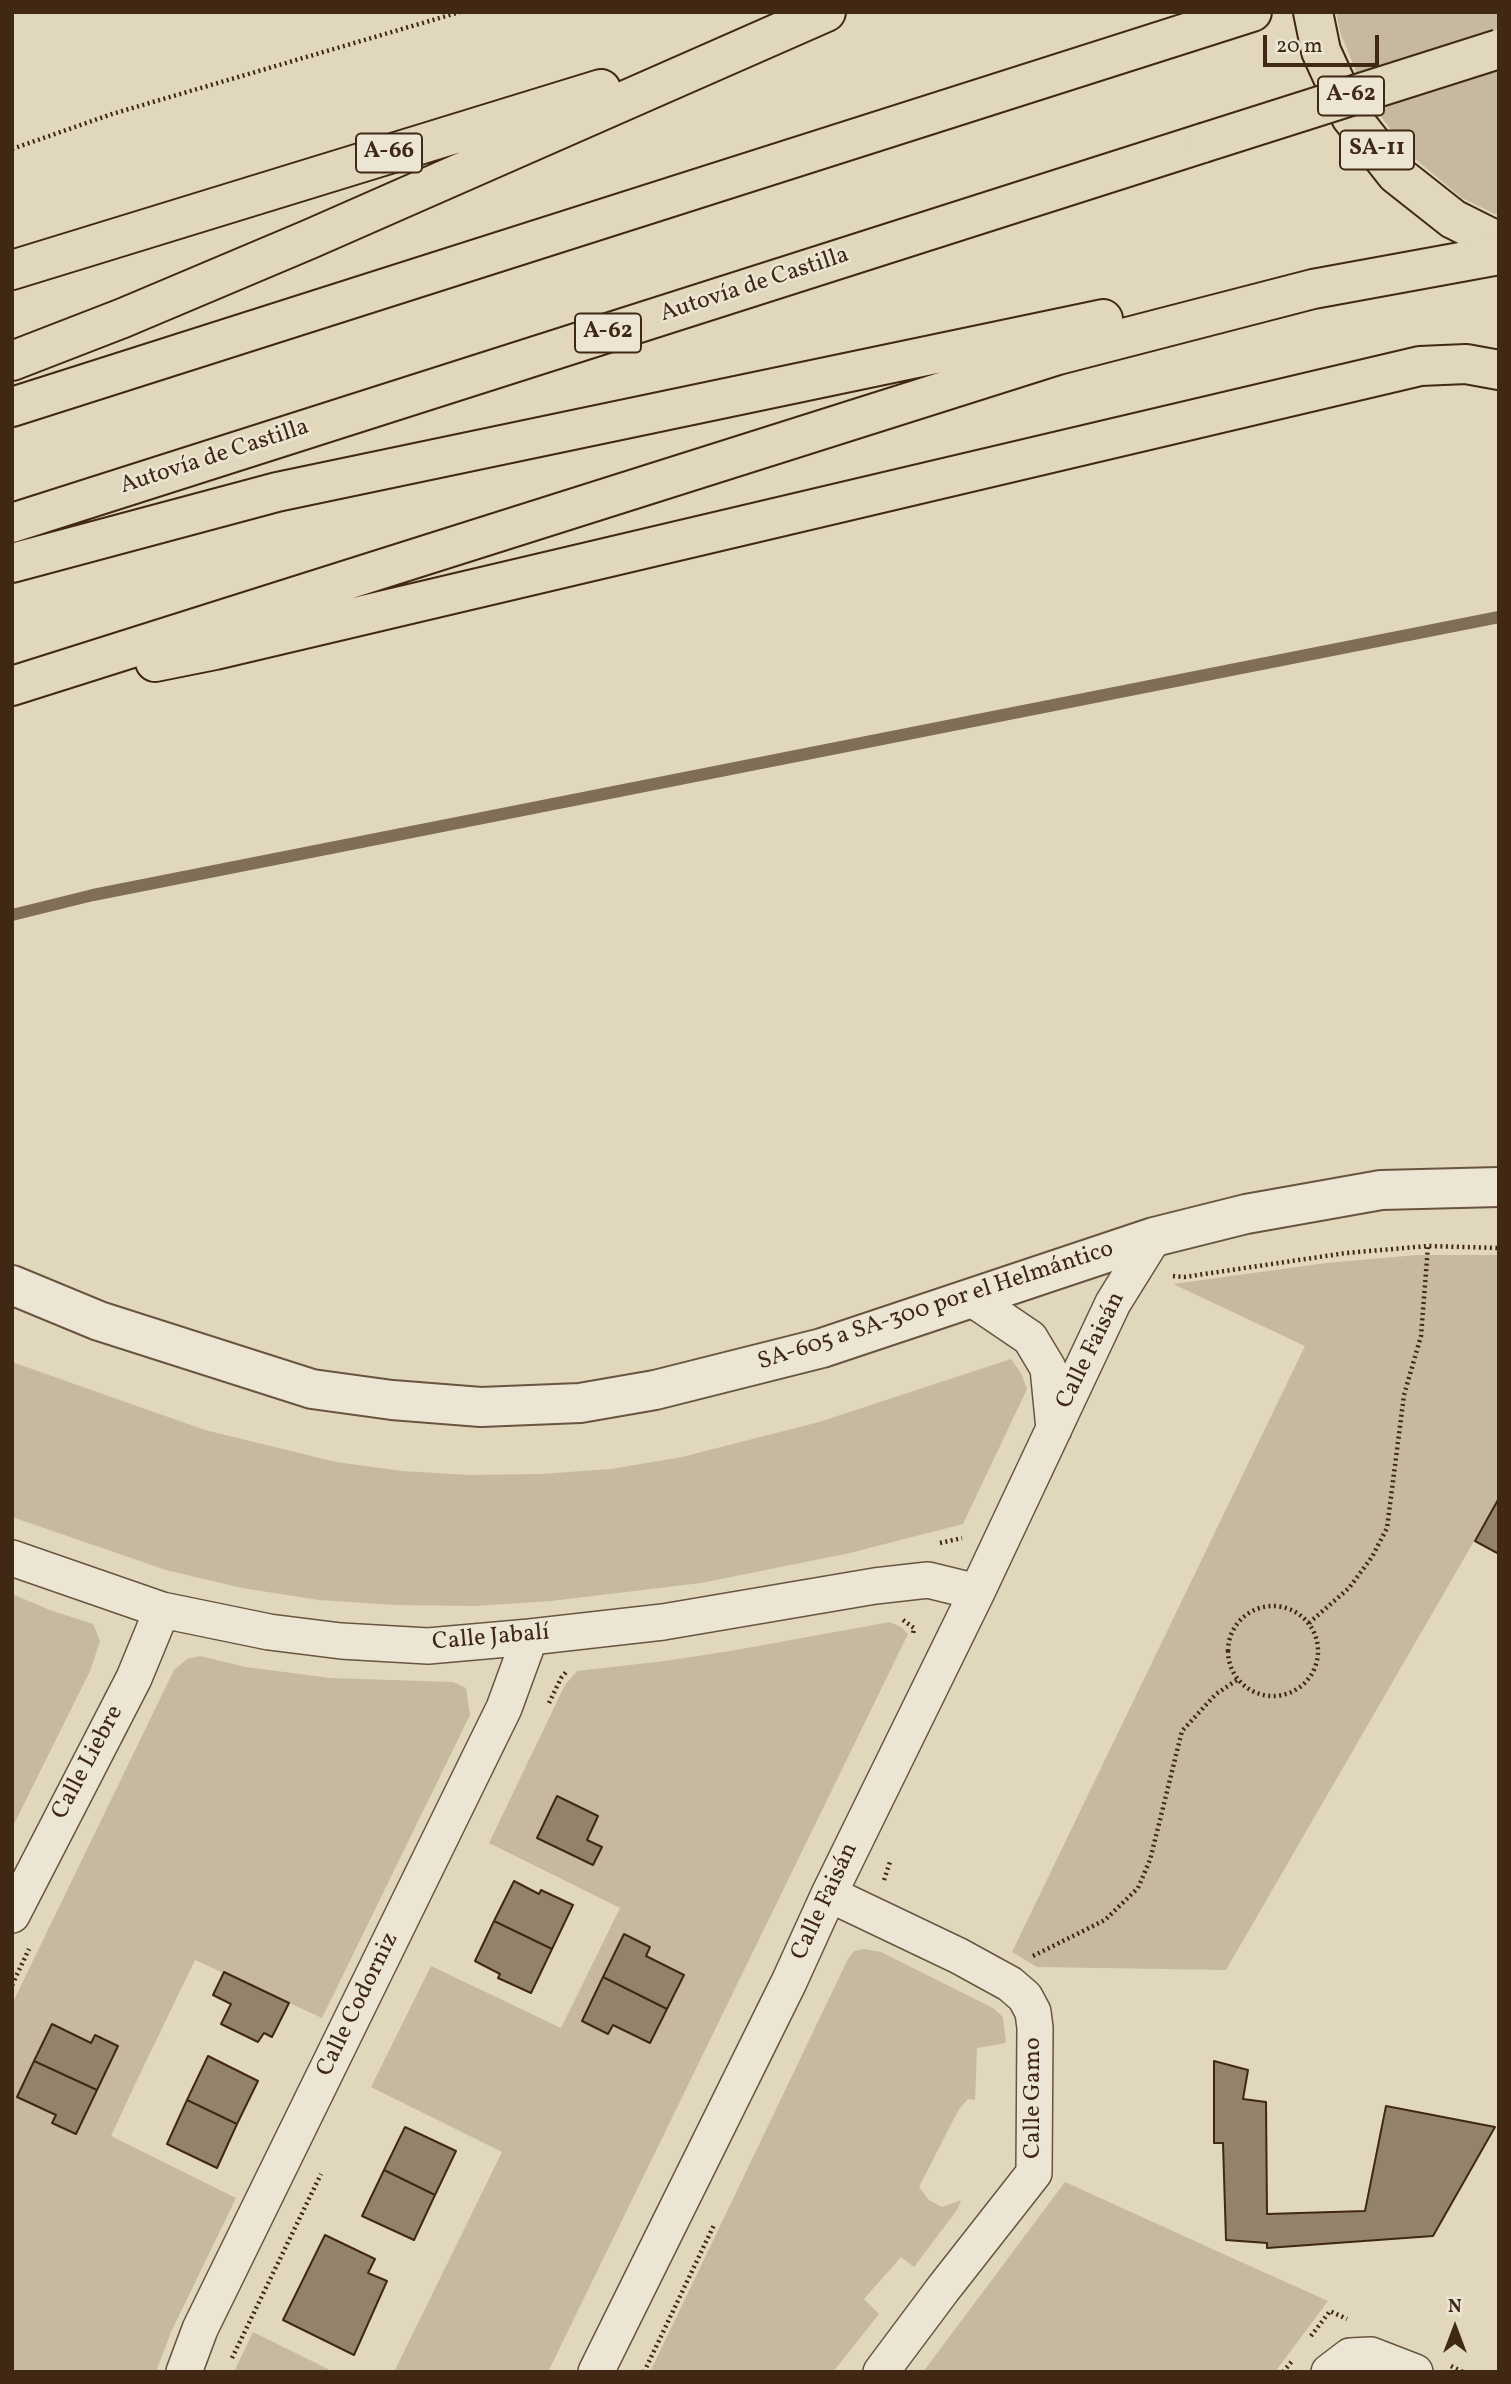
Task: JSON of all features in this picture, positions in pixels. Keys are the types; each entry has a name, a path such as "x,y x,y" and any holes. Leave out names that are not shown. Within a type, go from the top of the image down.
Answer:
{"highway":[{"path":"12,361 123,318 310,239 827,12"},
{"path":"12,407 1252,12"},
{"name":"SA-11","path":"1313,12 1321,51 1351,117 1396,174 1453,219 1499,242"},
{"name":"A-66","path":"12,270 767,38"},
{"name":"Autovía de Castilla","path":"12,523 1499,50"},
{"path":"12,687 1058,355 1313,289 1499,255"},
{"path":"12,563 278,492 693,404 1181,303 1313,289"},
{"path":"12,687 215,650 1420,366 1466,364 1499,370"}],"street":[{"name":"SA-605 a SA-300 por el Helmántico","path":"12,1286 99,1321 312,1389 392,1400 481,1407 580,1403 655,1390 822,1348 1154,1237 1246,1214 1381,1190 1499,1187"},
{"name":"Calle Faisán","path":"596,2372 783,1994 828,1894 977,1592 1112,1303 1154,1237"},
{"name":"Calle Faisán","path":"971,1298 1030,1338 1048,1368 1054,1430"},
{"name":"Calle Jabalí","path":"12,1558 162,1610 269,1632 428,1646 663,1622 875,1586 928,1580 977,1592"},
{"name":"Calle Liebre","path":"12,1915 134,1678 162,1610"},
{"name":"Calle Codorniz","path":"184,2372 200,2329 504,1707 530,1637"},
{"name":"Calle Gamo","path":"828,1894 959,1955 1010,1984 1025,1997 1035,2028 1034,2173 881,2372"},
{"path":"1339,2364 1371,2355 1415,2372"}],"path":[{"path":"12,149 111,114 460,12"},
{"path":"1309,1623 1349,1588 1372,1558 1387,1528 1404,1395 1421,1336 1428,1246"},
{"path":"1133,1271 1184,1277 1346,1253 1428,1246 1499,1248"},
{"path":"932,1545 969,1536"},
{"path":"1266,1605 1290,1608 1309,1623 1318,1645 1315,1668 1301,1686 1279,1696 1256,1693 1237,1680 1227,1658 1230,1634 1244,1615 1266,1605"},
{"path":"898,1616 914,1628 912,1641"},
{"path":"545,1711 561,1678 572,1665"},
{"path":"1032,1956 1105,1920 1138,1888 1150,1860 1182,1731 1216,1694 1237,1680"},
{"path":"883,1883 895,1850"},
{"path":"12,1985 30,1948"},
{"path":"231,2360 321,2174"}],"shaded area":[{"path":"1336,12 1499,12 1499,216 1462,198 1408,153 1366,96 1340,32"},
{"path":"1417,1255 1499,1255 1499,1498 1226,1970 1037,1967 1012,1952 1305,1346 1173,1284 1326,1263"},
{"path":"1011,1359 1021,1373 1027,1389 963,1524 850,1553 701,1583 551,1601 475,1606 319,1600 242,1588 166,1570 12,1517 12,1362 205,1430 336,1462 402,1471 470,1475 611,1469 682,1457 819,1422"},
{"path":"12,1594 93,1624 100,1641 90,1671 12,1828"},
{"path":"890,1622 908,1634 548,2372 394,2372 502,2152 371,2087 431,1966 561,2028 620,1908 489,1843 565,1685 577,1671 736,1650"},
{"path":"200,1656 246,1667 330,1678 453,1682 466,1688 470,1715 322,2018 195,1960 139,2076 111,2136 236,2198 171,2332 156,2372 12,2372 12,2004 174,1670 187,1659"},
{"path":"864,1949 881,1952 993,2008 1003,2017 1006,2043 977,2048 975,2100 968,2099 959,2109 919,2187 929,2200 942,2207 961,2200 957,2210 914,2267 901,2257 864,2299 879,2314 833,2372 650,2372 848,1959 854,1951"},
{"path":"1065,2182 1328,2301 1275,2372 923,2372"},
{"path":"253,2332 334,2372 234,2372"}],"building":[{"path":"1499,1498 1499,1554 1475,1541"},
{"path":"557,1796 598,1816 587,1840 602,1847 593,1865 537,1838"},
{"path":"514,1881 539,1894 541,1890 573,1905 552,1949 494,1921"},
{"path":"494,1921 552,1949 531,1993 498,1978 500,1974 475,1961"},
{"path":"624,1934 650,1947 646,1956 684,1975 667,2009 603,1977"},
{"path":"224,1972 289,2003 272,2037 264,2033 258,2042 221,2024 231,2004 213,1995"},
{"path":"603,1977 667,2009 650,2043 613,2025 608,2034 582,2021"},
{"path":"52,2024 91,2043 95,2035 118,2046 97,2090 34,2061"},
{"path":"208,2056 258,2081 237,2124 187,2100"},
{"path":"34,2061 97,2090 76,2134 52,2123 56,2115 17,2097"},
{"path":"1214,2061 1248,2070 1243,2099 1266,2102 1267,2214 1365,2211 1386,2106 1495,2127 1433,2236 1267,2248 1267,2243 1226,2240 1223,2143 1214,2143"},
{"path":"187,2100 237,2124 217,2168 167,2144"},
{"path":"405,2127 456,2151 435,2195 384,2170"},
{"path":"384,2170 435,2195 414,2240 362,2216"},
{"path":"325,2235 375,2259 368,2273 387,2281 354,2355 283,2320"}],"waterway":[{"path":"12,915 93,895 1499,617"}]}
